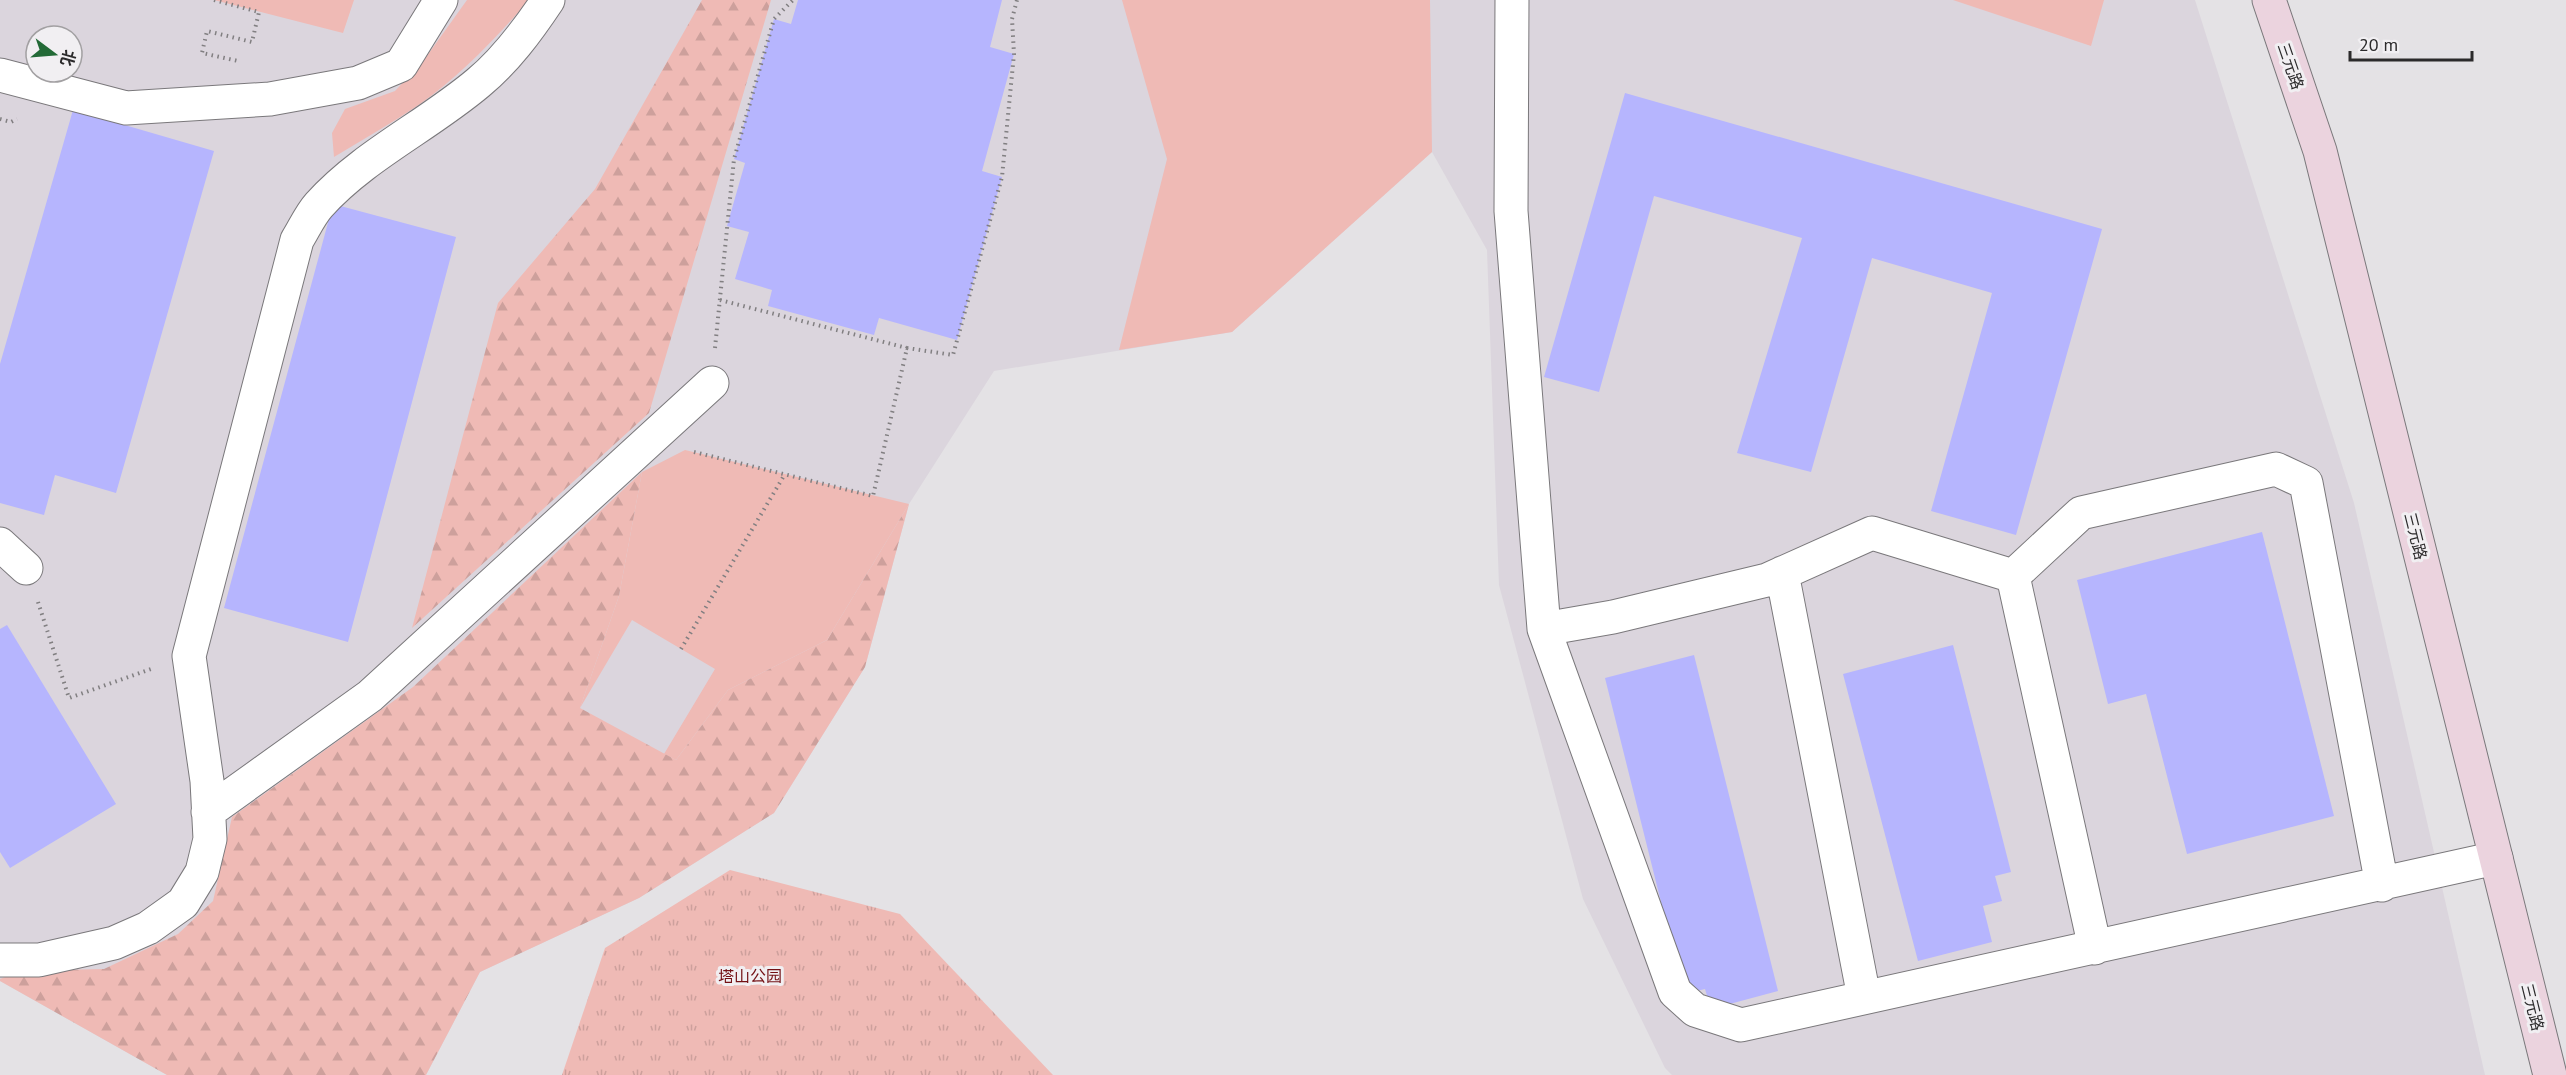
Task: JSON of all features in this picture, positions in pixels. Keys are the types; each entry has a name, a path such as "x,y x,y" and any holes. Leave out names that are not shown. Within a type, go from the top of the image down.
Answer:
{"main road":[{"name":"三元路","path":"2269,0 2320,151 2550,1075"}],"street":[{"path":"0,75 126,108 270,99 358,83 401,65 441,0"},
{"path":"0,960 39,960 114,943 148,928 183,903 201,872 210,838 199,718 189,656 297,240 317,207 351,174 478,83 522,38 548,0"},
{"path":"1512,0 1511,211 1544,629 1675,992 1695,1010 1741,1025 2496,858"},
{"path":"208,812 370,696 712,383"},
{"path":"2013,576 2081,513 2276,469 2306,483 2382,885"},
{"path":"1544,629 1624,614 1767,580 1872,533 2013,576"},
{"path":"0,544 30,580"},
{"path":"1782,573 1864,997"},
{"path":"2013,576 2095,948"}],"path":[{"path":"214,0 259,12 252,42 207,31 202,53 247,63"},
{"path":"712,383 734,159 774,19 793,0"},
{"path":"720,300 907,348 953,355 1002,177 1014,54 1012,19 1017,0"},
{"path":"0,119 11,122"},
{"path":"685,450 873,496 907,348"},
{"path":"681,649 785,474"},
{"path":"30,580 69,698 189,656"}],"shaded area":[{"path":"0,0 2195,0 2354,503 2485,1075 1672,1075 1665,1068 1583,899 1499,585 1487,250 1432,152 1232,332 994,371 909,504 865,667 774,813 639,898 480,972 426,1075 167,1075 0,981"}],"green space":[{"path":"214,0 354,0 343,33"},
{"path":"467,0 529,0 478,55 450,81 399,118 334,157 332,133 345,109 395,91 424,60"},
{"path":"702,0 771,0 649,413 412,628 498,303 595,189"},
{"path":"1122,0 1430,0 1432,152 1232,332 1119,350 1167,159"},
{"path":"1953,0 2104,0 2091,46"},
{"path":"685,450 909,504 827,640 728,690 676,760 664,754 715,669 632,620 580,708 619,596 642,472"},
{"path":"642,472 619,596 580,708 676,760 728,690 827,640 909,504 865,667 774,813 639,898 480,972 426,1075 167,1075 0,981 20,971 104,969 178,934 213,901 232,817 413,687"},
{"name":"塔山公园","path":"730,870 900,914 1053,1075 562,1075 605,948"}],"building":[{"path":"798,0 1002,0 990,47 1014,54 982,171 1002,177 957,340 879,318 874,335 768,306 772,290 735,279 749,232 727,226 745,163 734,159 774,19 791,24"},
{"path":"1625,93 2102,229 2016,535 1931,511 1992,293 1872,258 1811,472 1737,453 1802,238 1654,196 1599,392 1544,377"},
{"path":"73,110 214,151 116,493 55,475 44,515 0,503 0,364"},
{"path":"333,204 456,237 348,642 224,608"},
{"path":"2262,532 2334,816 2187,854 2146,694 2108,704 2077,580"},
{"path":"7,625 116,804 10,868 0,852 0,629"},
{"path":"1953,645 2011,872 1995,876 2002,901 1983,906 1992,942 1918,961 1843,674"},
{"path":"1694,655 1778,991 1711,1009 1705,989 1684,994 1605,678"}]}
